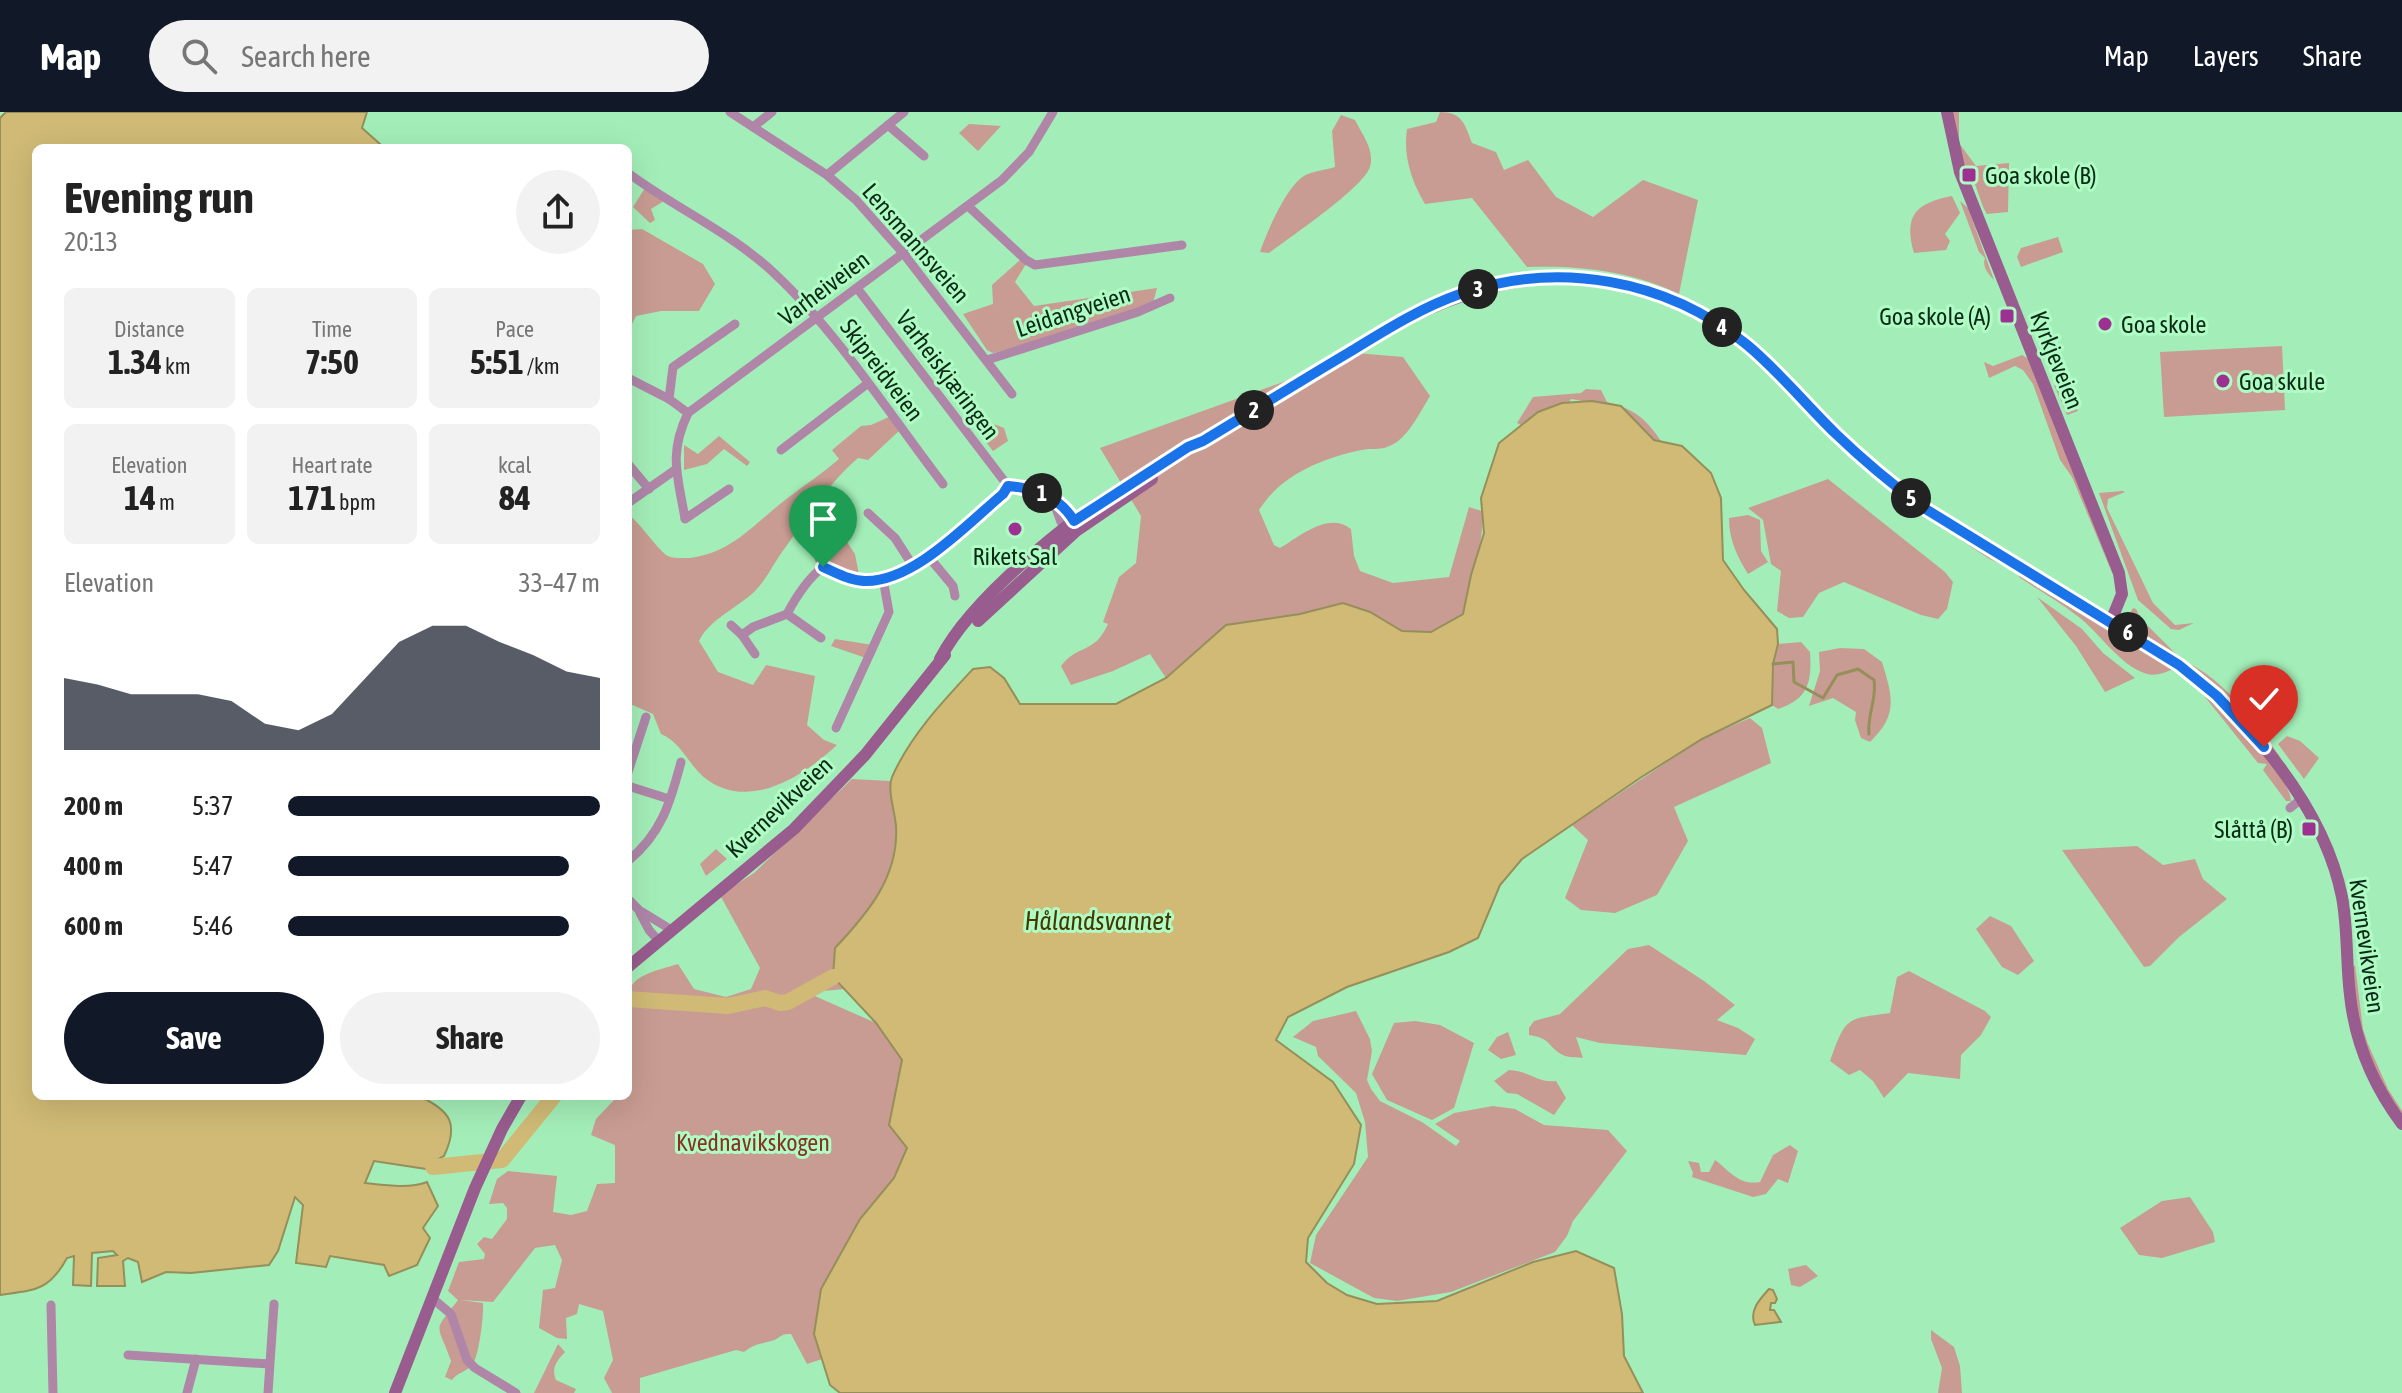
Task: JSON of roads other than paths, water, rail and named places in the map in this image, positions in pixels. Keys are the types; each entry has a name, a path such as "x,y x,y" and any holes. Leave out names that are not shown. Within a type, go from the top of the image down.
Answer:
{"main road":[{"name":"Kyrkjeveien","path":"1947,112 1960,172 2119,573 2122,594 2111,621"},
{"name":"Kvernevikveien","path":"632,963 804,819 865,755 947,646 994,592 1125,486 1380,333 1442,301 1498,284 1536,278 1577,277 1617,283 1672,299 1706,316 1764,359 1836,434 1924,508 2111,621 2217,696 2249,729 2326,849 2339,884 2350,996 2363,1054 2384,1100 2402,1124"},
{"path":"397,1387 486,1161 519,1100"}],"street":[{"name":"Lensmannsveien","path":"730,112 827,175 856,200 903,253 1012,394"},
{"path":"753,127 772,112"},
{"path":"827,175 904,112"},
{"name":"Varheiveien","path":"688,413 1002,180 1029,152 1053,112"},
{"path":"888,125 924,156"},
{"name":"Skipreidveien","path":"632,176 732,241 773,272 818,319 943,484"},
{"path":"968,206 1035,265 1182,245"},
{"name":"Varheiskjæringen","path":"857,288 1008,486"},
{"name":"Leidangveien","path":"987,360 1138,312 1170,298"},
{"path":"669,399 673,367 735,324"},
{"path":"632,380 669,399 688,413 677,436 675,470 685,519 729,489"},
{"path":"781,450 867,384"},
{"path":"632,469 649,489"},
{"path":"632,500 675,470"},
{"path":"815,538 816,551 823,567 844,577 864,581 883,579 913,566 1003,494 1008,486 1052,498 1067,509 1071,527"},
{"path":"868,513 895,538 913,566"},
{"path":"928,556 953,586 955,596"},
{"path":"742,635 753,627 787,614 805,586 823,567"},
{"path":"836,728 889,612 883,579"},
{"path":"787,614 821,638"},
{"path":"731,625 755,654"},
{"path":"632,760 646,717"},
{"path":"632,857 653,838 681,762"},
{"path":"632,787 669,799"},
{"path":"632,903 670,929"},
{"path":"639,910 658,940"},
{"path":"432,1298 451,1314 467,1360 516,1393"},
{"path":"268,1393 274,1304"},
{"path":"51,1305 53,1393"},
{"path":"128,1355 269,1364"},
{"path":"187,1393 196,1359"}],"water":[{"path":"6,112 367,112 362,128 380,144 32,144 32,1100 426,1100 439,1107 449,1120 451,1135 444,1156 433,1162 433,1170 374,1161 365,1183 404,1186 427,1182 438,1206 423,1228 430,1238 417,1265 389,1276 384,1265 330,1256 326,1267 296,1263 303,1205 295,1197 278,1251 269,1265 191,1273 166,1272 142,1282 138,1262 128,1258 123,1261 125,1286 97,1286 98,1258 117,1255 113,1251 92,1253 91,1286 73,1285 74,1256 67,1258 54,1277 40,1287 0,1295 0,118"},
{"name":"Hålandsvannet","path":"1592,401 1621,406 1654,440 1682,446 1711,473 1721,498 1723,560 1777,629 1772,705 1702,739 1522,859 1500,885 1478,938 1449,952 1347,987 1288,1017 1276,1040 1333,1082 1361,1125 1354,1164 1308,1238 1306,1262 1327,1283 1347,1295 1377,1304 1437,1301 1533,1262 1576,1251 1614,1268 1622,1314 1624,1356 1643,1393 840,1393 830,1385 814,1334 821,1289 860,1219 894,1178 907,1148 889,1125 902,1060 876,1023 833,977 835,948 869,908 886,878 896,844 892,777 918,733 973,669 990,667 1004,678 1020,704 1116,704 1166,678 1226,625 1300,614 1343,603 1370,612 1402,631 1431,632 1463,614 1484,533 1481,498 1499,443 1538,412 1562,403"},
{"path":"1769,1289 1773,1290 1777,1299 1771,1303 1770,1310 1774,1310 1781,1322 1755,1325 1753,1314"}],"waterway":[{"path":"1773,664 1793,662 1794,682 1823,698 1837,675 1858,669 1874,680 1869,734"},
{"path":"632,999 728,1006 765,998 780,1003 788,1002 833,977"},
{"path":"433,1167 502,1160 551,1100"}],"place":[{"name":"Goa skole (B)","path":"1969,175"},
{"name":"Goa skole (A)","path":"2007,316"},
{"name":"Goa skole","path":"2105,324"},
{"name":"Goa skule","path":"2223,381"},
{"name":"Rikets Sal","path":"1015,529"},
{"name":"Slåttå (B)","path":"2309,829"}],"park label":[{"name":"Kvednavikskogen","path":"753,1142"}]}
